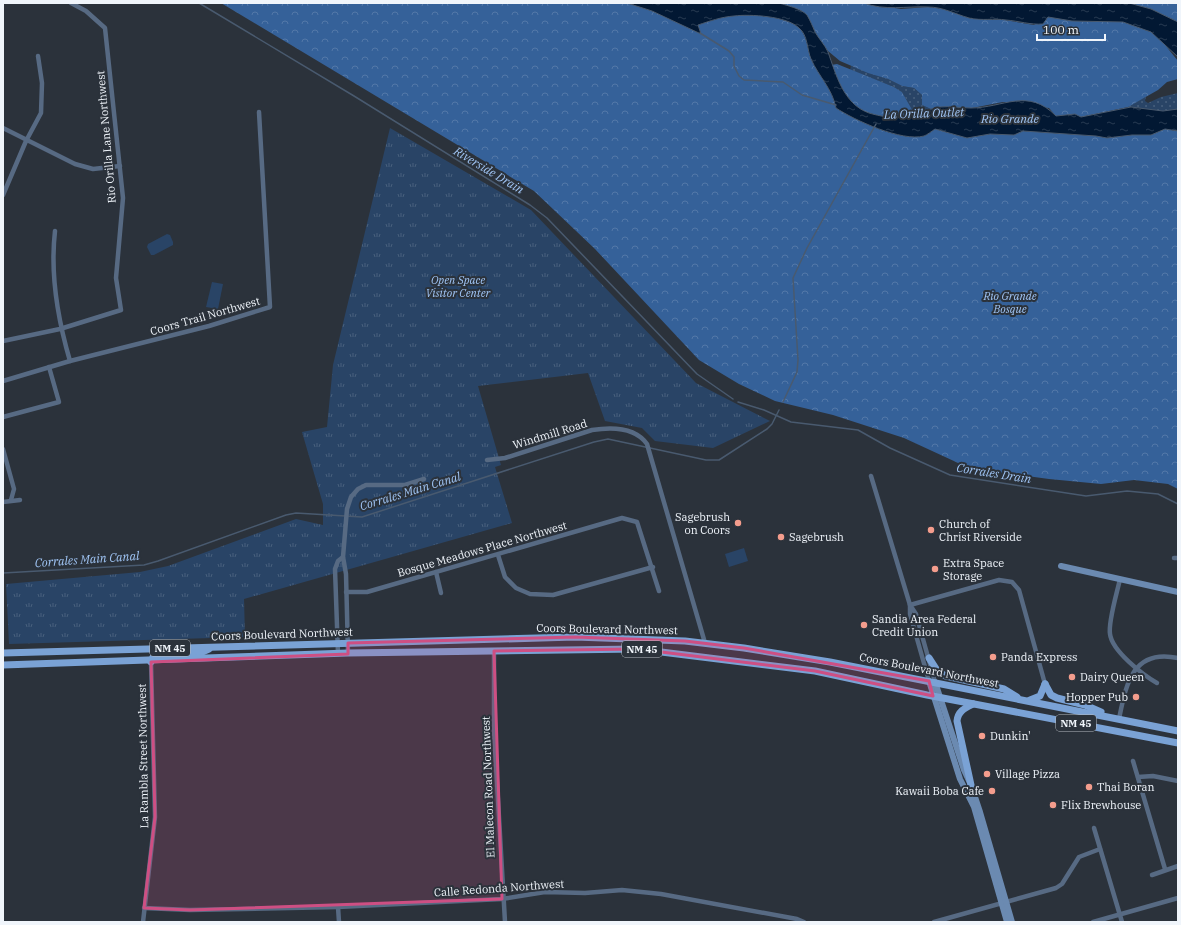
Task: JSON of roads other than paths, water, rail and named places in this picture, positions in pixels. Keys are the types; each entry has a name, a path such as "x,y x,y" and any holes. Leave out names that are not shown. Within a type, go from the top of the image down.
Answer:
{"main road":[{"name":"Coors Boulevard Northwest","path":"3,653 575,637 705,643 816,660 932,681 977,692 1027,700 1178,731"},
{"path":"150,662 156,655 200,653 215,647"},
{"name":"Coors Boulevard Northwest","path":"3,666 150,662 338,654 637,649 816,671 973,704 1178,743"},
{"path":"929,658 938,672 946,676 1004,689 1027,700 1040,696 1045,684"},
{"path":"1045,684 1051,695 1057,698 1085,705 1116,718"},
{"path":"972,785 956,721 960,712 973,704"},
{"path":"1110,730 1124,728 1178,738"}],"street":[{"name":"Rio Orilla Lane Northwest","path":"60,329 121,310 116,278 123,198 105,28 86,11 71,3"},
{"path":"3,195 26,140 40,114 42,83 38,56"},
{"name":"Coors Trail Northwest","path":"3,381 70,361 209,326 270,307 259,112"},
{"path":"3,128 81,166 93,169 120,166"},
{"path":"55,231 53,252 60,329 70,361"},
{"path":"3,342 60,329"},
{"path":"3,417 59,402 48,367"},
{"name":"Windmill Road","path":"487,460 505,458 592,430 604,428 637,433 647,444 705,643"},
{"path":"3,449 14,489 11,500"},
{"path":"871,476 910,605 910,614 932,681 960,779 972,800 1004,903 1012,922"},
{"path":"348,654 346,574 343,557 347,509 351,497 358,489 366,485 405,485 424,479"},
{"path":"3,502 20,500"},
{"name":"Bosque Meadows Place Northwest","path":"346,592 367,592 622,518 637,522 653,567"},
{"path":"498,554 505,577 516,588 530,594 552,595 653,567 659,591"},
{"path":"338,654 335,569 338,561 343,557"},
{"path":"1061,566 1178,592"},
{"path":"436,572 441,593"},
{"path":"1120,579 1110,634 1115,646 1136,668 1157,683"},
{"path":"910,605 999,580 1012,582 1019,590 1045,684"},
{"path":"910,605 916,614 929,658 932,681"},
{"name":"El Malecon Road Northwest","path":"494,651 494,730 504,922"},
{"path":"1116,718 1127,685 1136,668 1149,660 1168,655 1178,658"},
{"name":"La Rambla Street Northwest","path":"143,922 156,817 150,662"},
{"path":"936,696 964,770 972,785 1004,903 1007,922"},
{"path":"1133,761 1165,869"},
{"path":"1138,777 1153,776 1178,781"},
{"path":"1094,828 1122,922"},
{"path":"934,922 1056,888 1062,884 1079,858 1100,849"},
{"path":"1152,875 1165,869 1178,866"},
{"name":"Calle Redonda Northwest","path":"144,908 190,910 338,907 502,899 545,892 585,893 622,890 661,894 797,919 804,922"},
{"path":"1093,922 1178,898"},
{"path":"338,907 339,922"}],"water":[{"name":"Rio Grande","path":"627,3 779,3 797,9 807,15 815,32 827,49 838,79 847,96 860,109 877,115 901,118 940,107 971,108 1015,101 1025,101 1046,107 1056,116 1075,114 1081,117 1131,107 1163,111 1178,109 1178,131 1165,129 1151,135 1132,135 1107,138 1023,131 1014,135 990,134 967,138 935,129 924,136 915,137 891,133 866,124 836,108 832,94 811,59 806,39 802,31 793,24 777,18 741,15 716,19 698,25 701,34 652,11"},
{"path":"864,3 1129,3 1151,9 1178,22 1178,57 1151,32 1123,22 1072,21 1048,17 1043,24 1034,24 1001,19 974,19 933,7 888,8"}],"waterway":[{"name":"Riverside Drain","path":"199,3 354,96 530,205 547,218 697,374 733,399"},
{"path":"700,33 729,51 734,57 734,66 739,76 744,80 783,82 802,95 836,105"},
{"name":"La Orilla Outlet","path":"783,402 797,372 798,360 793,278 807,248 876,124"},
{"name":"Corrales Drain","path":"738,402 764,410 791,422 858,430 890,448 950,475 1086,496 1127,491 1158,494 1178,504"},
{"name":"Corrales Main Canal","path":"3,573 144,565 286,515 296,513 362,517 594,442 608,439 706,460 719,460 767,429 772,424 779,410"}],"place":[{"name":"Sagebrush on Coors","path":"738,523"},
{"name":"Church of Christ Riverside","path":"931,530"},
{"name":"Sagebrush","path":"781,537"},
{"name":"Extra Space Storage","path":"935,569"},
{"name":"Sandia Area Federal Credit Union","path":"864,625"},
{"name":"Panda Express","path":"993,657"},
{"name":"Dairy Queen","path":"1072,677"},
{"name":"Hopper Pub","path":"1136,697"},
{"name":"Dunkin'","path":"982,736"},
{"name":"Village Pizza","path":"987,774"},
{"name":"Thai Boran","path":"1089,787"},
{"name":"Kawaii Boba Cafe","path":"992,791"},
{"name":"Flix Brewhouse","path":"1053,805"}],"park label":[{"name":"Open Space Visitor Center","path":"458,286"},
{"name":"Rio Grande Bosque","path":"1010,302"}]}
